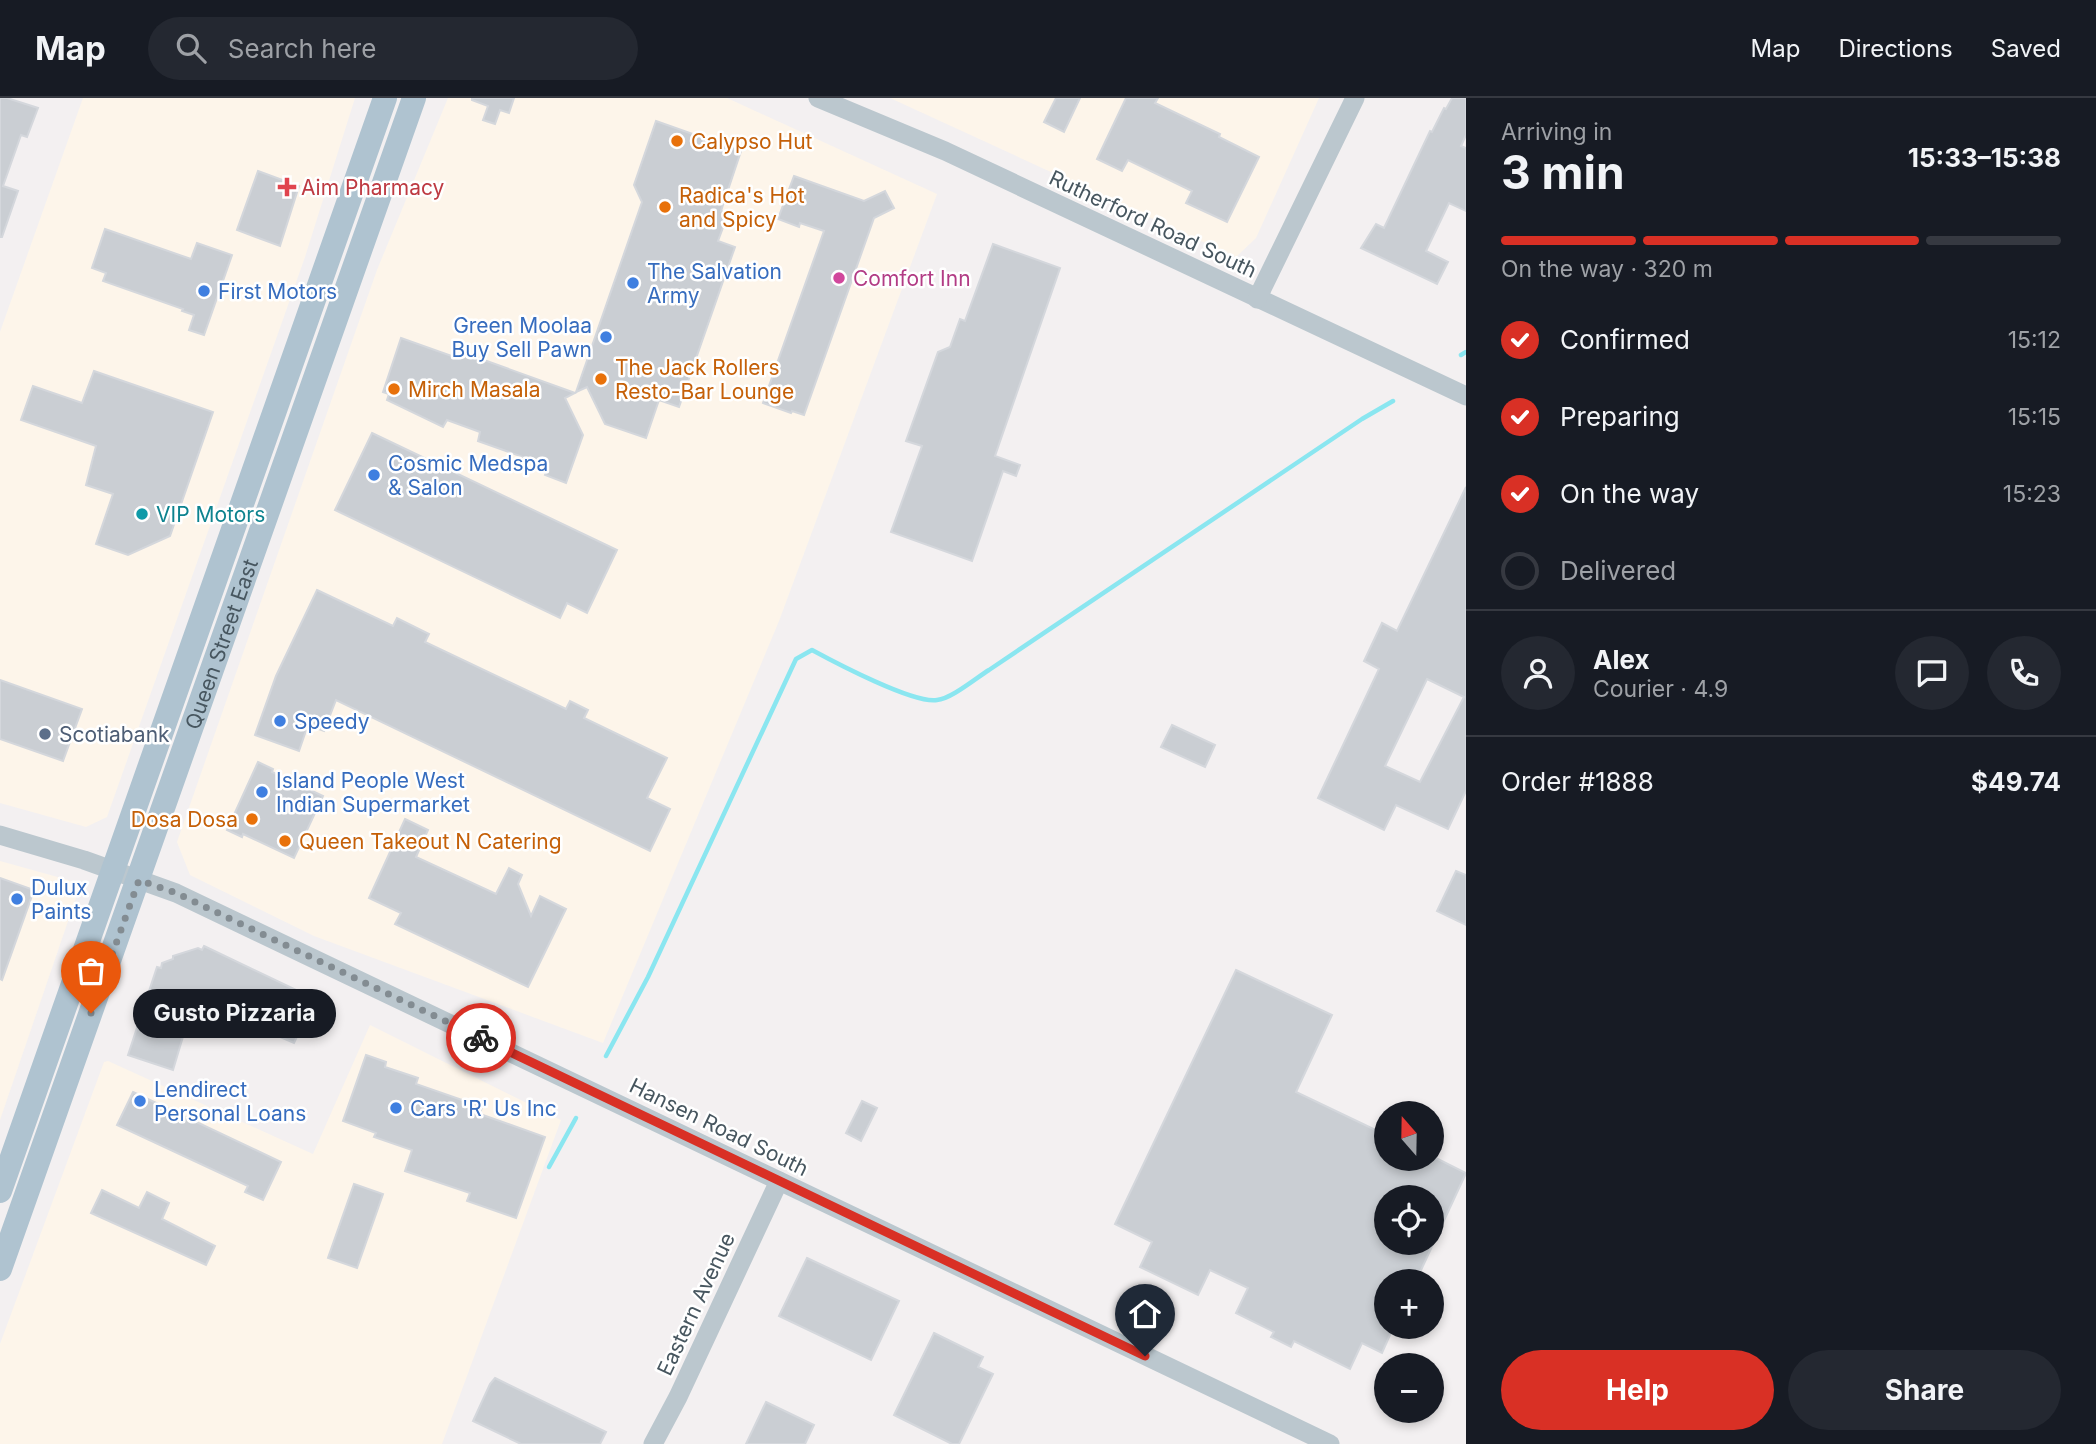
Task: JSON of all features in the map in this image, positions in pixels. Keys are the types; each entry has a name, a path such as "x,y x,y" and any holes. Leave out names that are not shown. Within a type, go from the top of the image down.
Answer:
{"main road":[{"name":"Queen Street East","path":"0,1191 385,98"},
{"name":"Queen Street East","path":"0,1269 414,98"}],"street":[{"name":"Rutherford Road South","path":"818,98 922,141 1466,396"},
{"path":"1257,299 1355,98"},
{"name":"Hansen Road South","path":"0,835 84,860 176,893 1330,1444"},
{"name":"Eastern Avenue","path":"653,1444 678,1397 779,1181"}],"shaded area":[{"path":"83,98 355,98 305,257 107,817 86,827 0,803 0,332"},
{"path":"448,98 727,98 937,194 779,621 603,1043 314,936 190,875 177,842 377,270"},
{"path":"890,98 1319,98 1256,238 1236,257"},
{"path":"0,861 72,881 78,892 0,1120"},
{"path":"370,1025 561,1120 442,1444 0,1444 0,1344 104,1062 108,1061 313,1154"}],"building":[{"path":"0,98 38,108 27,137 21,135 3,186 18,191 2,237 0,237"},
{"path":"472,98 514,98 509,113 500,110 495,124 483,120 488,106"},
{"path":"1056,98 1080,98 1064,132 1044,122"},
{"path":"1126,98 1158,98 1155,103 1220,134 1219,137 1259,157 1227,222 1186,203 1192,191 1128,160 1122,171 1097,159"},
{"path":"1452,98 1466,98 1466,135 1461,146 1466,148 1466,211 1449,203 1426,251 1448,262 1437,284 1361,248 1376,224 1384,228 1430,131 1432,132"},
{"path":"656,121 741,151 721,211 728,214 718,241 735,247 679,407 659,400 646,438 605,424 587,387 576,392 642,202 634,185"},
{"path":"258,171 299,186 280,246 237,230"},
{"path":"794,176 864,201 885,191 894,208 874,218 804,415 763,403 824,231 800,223 799,227 778,219"},
{"path":"105,229 191,259 197,243 232,255 204,335 189,330 194,315 182,311 183,309 103,281 106,273 92,268"},
{"path":"993,244 1060,268 995,456 1020,465 1016,476 1003,471 972,561 891,532 922,446 906,441 938,352 950,347 960,319 965,321"},
{"path":"401,338 460,359 462,352 575,393 565,398 583,435 566,483 545,475 548,466 478,441 480,432 447,420 443,427 387,400 389,394 383,392"},
{"path":"94,371 213,412 170,536 128,555 96,544 113,494 86,485 96,446 21,420 33,386 82,403"},
{"path":"372,433 617,550 587,613 567,603 560,618 335,510"},
{"path":"1466,487 1466,791 1448,829 1396,805 1384,830 1318,798 1379,669 1364,661 1382,623 1397,631","holes":["1427,679 1464,697 1420,782 1385,766"]},
{"path":"317,590 393,626 397,618 429,634 425,642 566,709 570,701 588,710 584,718 667,758 647,798 670,809 650,851 336,700 324,731 308,725 299,751 255,735 276,676"},
{"path":"0,680 82,709 63,761 0,739"},
{"path":"1172,725 1215,745 1205,767 1161,747"},
{"path":"258,762 273,769 272,772 323,796 294,858 243,834 242,837 227,830"},
{"path":"405,819 428,830 416,857 496,894 509,868 522,875 518,884 531,916 540,896 566,909 528,987 395,924 401,913 369,898"},
{"path":"1456,871 1466,875 1466,925 1437,911"},
{"path":"0,878 34,890 2,980 0,979"},
{"path":"204,946 315,999 294,1043 194,1000 173,1070 128,1055 157,967 161,968 162,963 173,959 173,956 198,948 202,950"},
{"path":"1236,970 1332,1015 1296,1092 1374,1129 1374,1171 1444,1171 1444,1162 1466,1173 1444,1221 1444,1185 1374,1185 1374,1255 1428,1255 1422,1269 1374,1269 1374,1339 1388,1339 1382,1353 1362,1343 1350,1369 1294,1341 1291,1347 1271,1337 1274,1332 1236,1313 1248,1288 1210,1270 1198,1295 1140,1267 1152,1242 1115,1224"},
{"path":"366,1055 386,1062 385,1067 418,1078 416,1084 482,1107 480,1114 545,1137 516,1218 467,1201 470,1193 405,1171 412,1150 374,1137 376,1133 343,1121"},
{"path":"133,1092 281,1162 263,1200 245,1192 248,1186 117,1125"},
{"path":"862,1101 877,1108 861,1141 846,1133"},
{"path":"354,1184 383,1194 357,1268 328,1258"},
{"path":"102,1190 139,1208 147,1192 169,1203 162,1219 215,1246 206,1265 91,1213"},
{"path":"807,1258 899,1301 871,1360 779,1316"},
{"path":"934,1333 983,1357 978,1367 993,1374 959,1444 952,1444 894,1415"},
{"path":"495,1378 606,1432 600,1444 521,1444 473,1421"},
{"path":"766,1402 814,1425 805,1444 746,1444"}],"waterway":[{"path":"1461,355 1466,352"},
{"path":"606,1056 648,977 796,659 812,650 911,696 926,700 943,699 1362,419 1393,401"},
{"path":"549,1167 576,1118"}],"way so far":[{"path":"91,1013 139,880 176,893 481,1038"}],"place":[{"name":"Calypso Hut","path":"677,141"},
{"name":"Aim Pharmacy","path":"287,187"},
{"name":"Radica's Hot and Spicy","path":"665,207"},
{"name":"Comfort Inn","path":"839,278"},
{"name":"The Salvation Army","path":"633,283"},
{"name":"First Motors","path":"204,291"},
{"name":"Green Moolaa Buy Sell Pawn","path":"606,337"},
{"name":"The Jack Rollers Resto-Bar Lounge","path":"601,379"},
{"name":"Mirch Masala","path":"394,389"},
{"name":"Cosmic Medspa & Salon","path":"374,475"},
{"name":"VIP Motors","path":"142,514"},
{"name":"Speedy","path":"280,721"},
{"name":"Scotiabank","path":"45,734"},
{"name":"Island People West Indian Supermarket","path":"262,792"},
{"name":"Dosa Dosa","path":"252,819"},
{"name":"Queen Takeout N Catering","path":"285,841"},
{"name":"Dulux Paints","path":"17,899"},
{"name":"Gusto Pizzaria","path":"91,1013"},
{"name":"Lendirect Personal Loans","path":"140,1101"},
{"name":"Cars 'R' Us Inc","path":"396,1108"}],"route":[{"path":"481,1038 1145,1356"}]}
